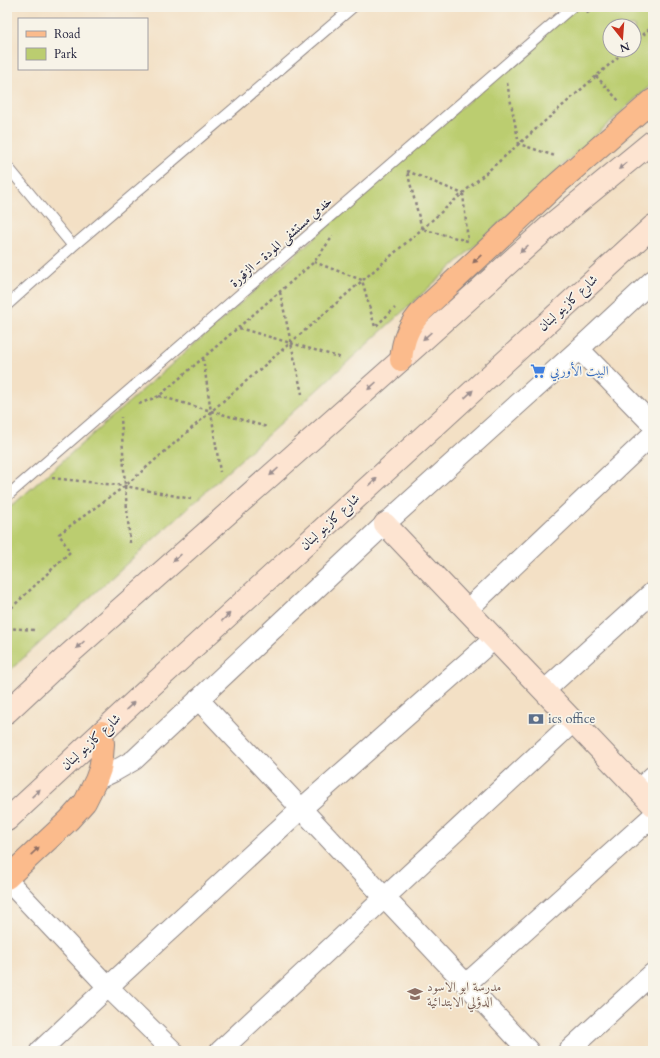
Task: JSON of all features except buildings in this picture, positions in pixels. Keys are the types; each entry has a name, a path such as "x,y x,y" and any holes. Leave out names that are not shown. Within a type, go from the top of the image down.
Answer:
{"main road":[{"path":"401,360 405,338 412,323 423,310 557,184 653,100"},
{"path":"7,712 66,657 552,224 653,141"},
{"name":"شارع كازينو لبنان","path":"7,820 158,679 653,226"},
{"path":"385,524 573,722 646,783 653,805"},
{"path":"7,879 69,820 85,802 96,780 102,757 102,732"}],"street":[{"path":"96,780 114,772 134,760 385,524 579,349 653,280"},
{"path":"579,349 653,425"},
{"path":"467,610 653,434"},
{"path":"544,691 653,592"},
{"path":"40,1051 301,810 494,639"},
{"path":"198,699 529,1051"},
{"path":"220,1051 573,722"},
{"path":"466,984 653,816"},
{"path":"7,879 108,987 173,1051"},
{"path":"568,1051 653,973"}],"lane":[{"path":"7,305 73,246 353,7"},
{"name":"خدمي مستشفى المودة - الزقورة","path":"7,496 572,7"},
{"path":"7,166 73,246"}],"path":[{"path":"642,36 653,26"},
{"path":"7,612 70,552 59,534 125,486 362,280 422,230 617,58"},
{"path":"596,76 622,104"},
{"path":"507,83 519,144"},
{"path":"519,144 560,158"},
{"path":"422,230 407,171 463,194"},
{"path":"422,230 468,241 463,194"},
{"path":"314,262 362,280"},
{"path":"362,280 376,327"},
{"path":"280,292 302,394"},
{"path":"238,328 291,342 342,358"},
{"path":"203,358 220,472"},
{"path":"159,396 267,427"},
{"path":"121,410 130,543"},
{"path":"48,477 125,486 191,499"},
{"path":"7,628 35,630"}],"green space":[{"path":"575,7 653,7 653,83 7,673 7,510"}],"place":[{"name":"البيت الأوربي","path":"538,371"},
{"name":"ics office","path":"536,719"},
{"name":"مدرسة ابو الاسود الدؤلي الابتدائية","path":"415,994"}]}
